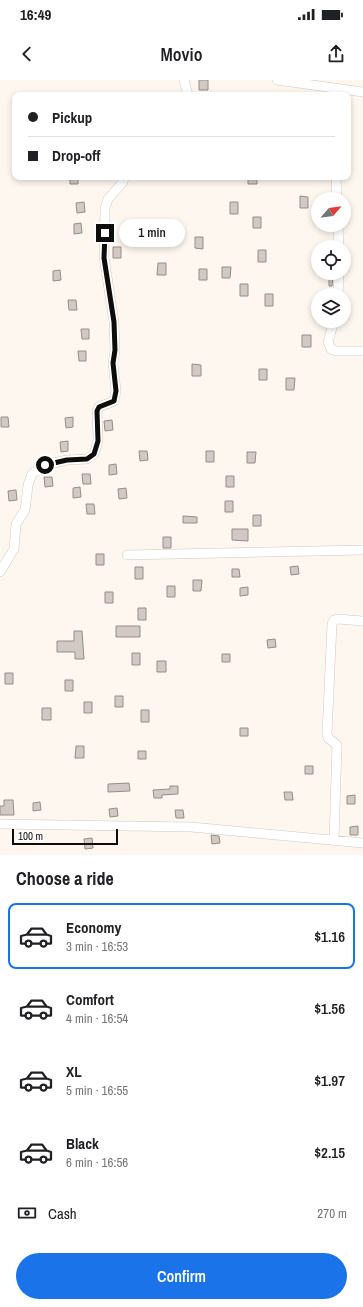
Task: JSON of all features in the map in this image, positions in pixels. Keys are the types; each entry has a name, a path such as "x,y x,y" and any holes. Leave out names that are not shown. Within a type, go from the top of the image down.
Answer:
{"street":[{"path":"184,80 187,92"},
{"path":"277,80 333,92 363,92"},
{"path":"0,572 14,549 16,524 25,510 28,485 32,474 45,465 67,460 87,459 94,454 98,441 97,411 99,407 114,401 116,391 113,363 115,350 114,322 104,258 105,208 108,199 123,180"},
{"path":"336,180 337,192"},
{"path":"332,328 328,342 331,348 336,351 363,352"},
{"path":"127,555 363,550"},
{"path":"334,840 337,745 328,738 327,734 332,624 334,620 338,619 363,621"},
{"path":"0,824 191,827 363,843"}],"building":[{"path":"199,80 208,80 208,90 199,90"},
{"path":"70,180 78,180 78,184 70,184"},
{"path":"248,180 257,180 257,184 248,184"},
{"path":"300,196 308,197 308,208 300,208"},
{"path":"84,202 85,212 77,213 76,203"},
{"path":"230,202 238,202 238,214 230,214"},
{"path":"253,217 261,217 261,228 253,228"},
{"path":"81,223 82,233 74,234 74,224"},
{"path":"195,237 203,237 203,249 195,248"},
{"path":"113,247 121,247 121,258 113,258"},
{"path":"258,250 266,250 266,262 258,262"},
{"path":"158,263 166,263 166,275 157,275"},
{"path":"222,267 231,267 230,278 222,278"},
{"path":"199,269 207,269 207,280 199,280"},
{"path":"60,270 61,280 53,281 53,271"},
{"path":"329,280 332,280 332,286 329,286"},
{"path":"240,284 248,284 248,296 240,296"},
{"path":"265,294 273,294 273,306 265,306"},
{"path":"68,300 76,300 77,310 69,310"},
{"path":"81,329 89,329 89,339 82,339"},
{"path":"302,335 311,335 311,347 302,347"},
{"path":"78,351 86,351 86,361 79,361"},
{"path":"192,364 201,365 201,376 192,376"},
{"path":"259,369 267,369 267,380 259,380"},
{"path":"286,378 295,378 294,390 286,390"},
{"path":"1,417 8,417 9,427 1,427"},
{"path":"73,417 73,427 66,428 65,418"},
{"path":"112,420 113,430 105,431 104,421"},
{"path":"68,441 68,451 61,452 60,442"},
{"path":"139,451 147,451 148,460 140,461"},
{"path":"206,451 214,451 214,462 206,462"},
{"path":"247,452 256,452 255,463 247,463"},
{"path":"116,464 117,474 109,475 109,465"},
{"path":"82,474 90,474 91,484 83,484"},
{"path":"226,476 234,476 234,487 226,487"},
{"path":"44,477 52,477 53,486 45,487"},
{"path":"80,487 81,497 73,498 73,488"},
{"path":"126,488 127,498 119,499 118,489"},
{"path":"16,490 17,500 9,501 8,491"},
{"path":"225,501 233,501 233,512 225,512"},
{"path":"86,504 94,504 95,514 87,514"},
{"path":"253,515 261,515 261,526 253,526"},
{"path":"183,516 197,517 197,523 183,523"},
{"path":"232,529 248,529 248,541 232,540"},
{"path":"163,537 171,537 171,548 163,548"},
{"path":"96,554 104,554 104,565 96,565"},
{"path":"298,566 299,574 291,575 290,567"},
{"path":"135,567 143,567 143,579 135,579"},
{"path":"232,569 239,569 240,577 232,577"},
{"path":"193,580 202,580 201,591 193,591"},
{"path":"167,586 175,586 175,597 167,597"},
{"path":"248,587 248,595 240,596 240,588"},
{"path":"105,592 113,592 113,603 105,603"},
{"path":"138,608 146,608 146,620 138,620"},
{"path":"116,626 140,626 140,637 116,637"},
{"path":"74,631 82,631 84,659 75,659 75,652 57,652 57,641 74,641"},
{"path":"275,639 276,647 268,648 267,640"},
{"path":"132,653 140,653 140,665 132,665"},
{"path":"222,654 230,654 230,662 222,662"},
{"path":"157,661 166,661 166,672 157,672"},
{"path":"5,673 13,673 13,684 5,684"},
{"path":"65,680 73,680 73,691 65,691"},
{"path":"115,696 123,696 123,707 115,707"},
{"path":"84,702 92,702 92,713 84,713"},
{"path":"42,708 51,708 51,720 42,720"},
{"path":"141,710 149,710 149,722 141,722"},
{"path":"240,728 248,728 248,736 240,736"},
{"path":"76,746 84,746 84,758 75,758"},
{"path":"138,751 146,751 146,759 138,759"},
{"path":"305,766 313,766 313,774 305,774"},
{"path":"129,783 130,791 108,792 108,784"},
{"path":"170,786 178,786 178,794 162,795 162,798 154,798 153,790 170,789"},
{"path":"284,792 292,792 293,800 285,800"},
{"path":"355,795 355,804 347,804 347,796"},
{"path":"4,800 13,800 14,815 0,815 0,806 4,806"},
{"path":"40,802 41,810 33,811 33,803"},
{"path":"117,808 118,816 110,817 109,809"},
{"path":"175,810 183,810 184,818 176,818"},
{"path":"358,826 358,835 350,835 350,827"},
{"path":"211,835 219,836 220,843 212,844"},
{"path":"92,838 93,848 85,849 84,839"}],"route":[{"path":"45,465 67,460 87,459 94,454 98,441 97,411 99,407 114,401 116,391 113,363 115,350 114,322 104,258 105,233"}]}
